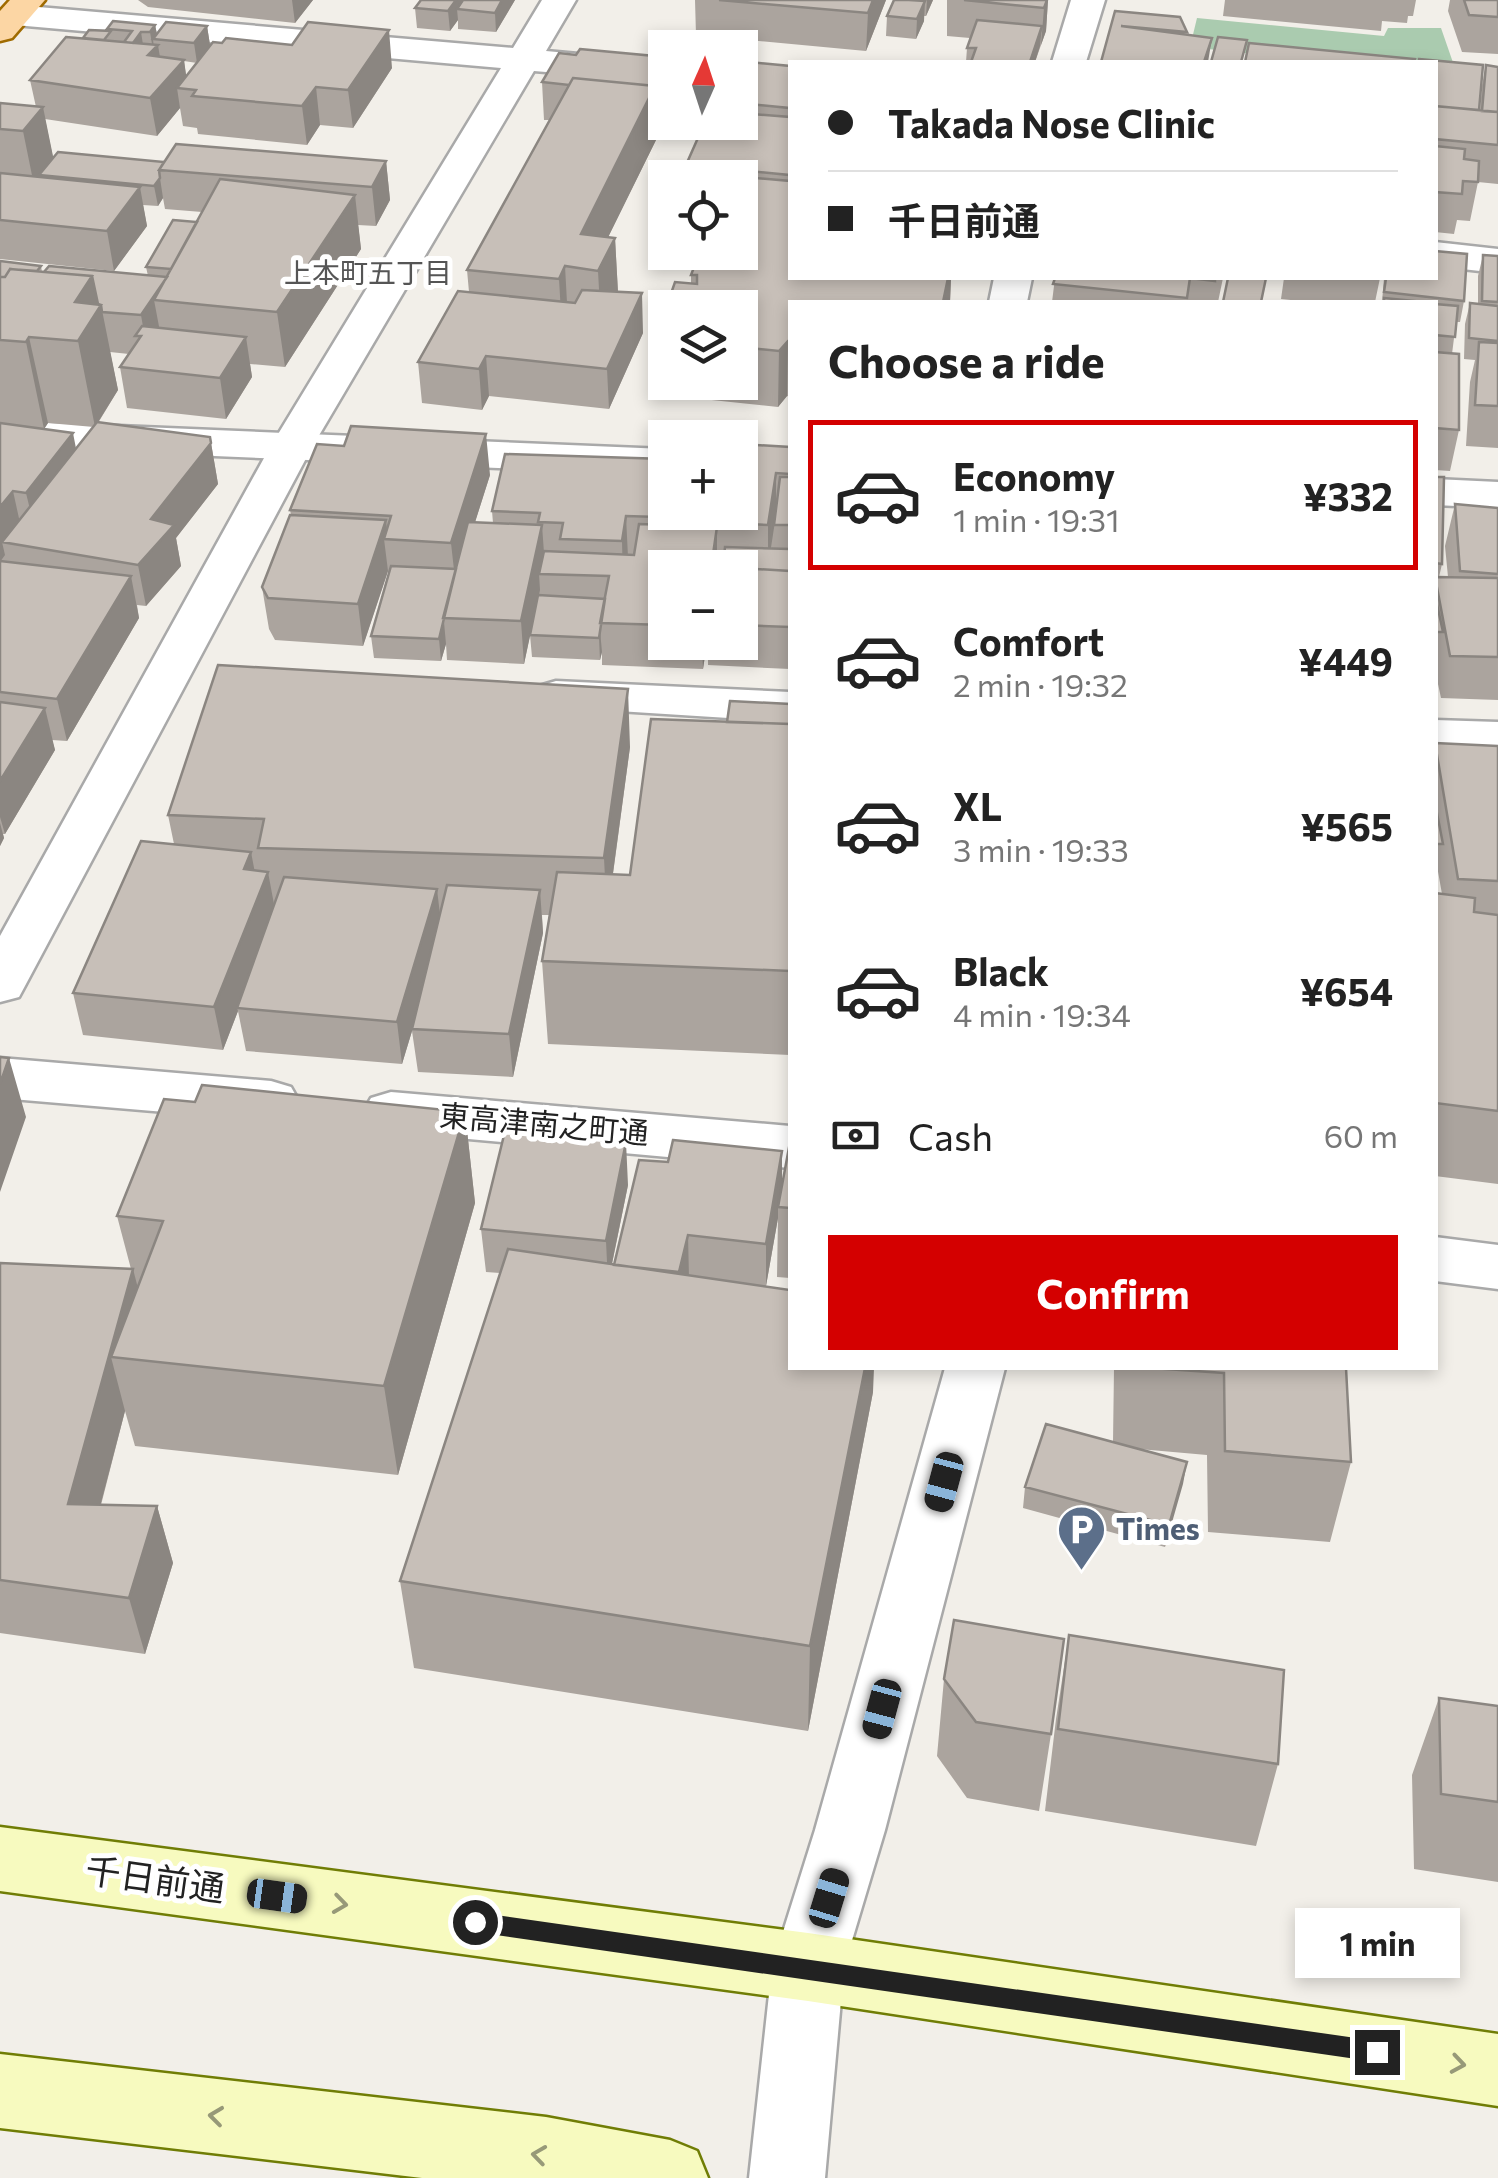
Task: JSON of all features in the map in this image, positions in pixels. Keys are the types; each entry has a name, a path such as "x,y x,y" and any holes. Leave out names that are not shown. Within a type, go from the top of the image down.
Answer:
{"main road":[{"name":"千日前通","path":"0,1859 808,1966 1498,2070"},
{"path":"0,2090 546,2155 670,2178"}],"street":[{"path":"0,984 290,449 559,0"},
{"path":"1070,60 1088,0"},
{"path":"14,15 648,71"},
{"path":"1438,254 1498,260"},
{"path":"0,434 648,461"},
{"path":"1438,492 1498,495"},
{"path":"163,677 222,680"},
{"path":"516,694 788,707"},
{"path":"1438,735 1498,738"},
{"name":"東高津南之町通","path":"0,1078 788,1147"},
{"path":"1438,1259 1498,1267"},
{"path":"787,2178 808,1966 850,1830 974,1370"}],"green space":[{"path":"1197,18 1384,36 1388,28 1441,28 1458,77 1438,64 1438,60 1307,60 1190,47"}],"building":[{"path":"421,0 456,0 448,11 415,8"},
{"path":"463,0 502,0 495,13 457,9"},
{"path":"719,0 873,0 868,13"},
{"path":"894,0 925,1 917,19 887,16"},
{"path":"964,0 1047,0 1044,8"},
{"path":"1464,0 1498,0 1498,17 1469,15"},
{"path":"1115,11 1180,17 1187,32 1121,26 1212,38 1205,60 1102,60"},
{"path":"977,20 1042,26 1031,60 972,60 976,48 967,48"},
{"path":"113,21 155,25 150,32 141,32 133,43 124,42 132,31 107,29"},
{"path":"166,22 207,26 194,43 153,39"},
{"path":"308,22 389,30 348,90 316,87 302,106 192,96 196,90 177,88 213,42 222,43 226,38 292,45"},
{"path":"89,30 111,31 104,40 83,38"},
{"path":"66,37 158,45 148,55 184,60 150,98 30,80"},
{"path":"1218,37 1247,40 1242,60 1212,60"},
{"path":"1249,43 1415,59 1415,60 1245,60"},
{"path":"580,49 648,55 648,85 573,78 569,85 542,82 559,53 576,55"},
{"path":"1438,61 1483,65 1479,110 1438,106"},
{"path":"758,63 788,66 788,108 758,105"},
{"path":"1486,65 1498,67 1498,112 1482,111"},
{"path":"573,78 648,85 648,100 581,234 615,238 598,271 565,266 559,279 467,270"},
{"path":"0,103 43,107 23,131 0,129"},
{"path":"1438,106 1498,112 1498,145 1438,139"},
{"path":"758,114 788,117 788,175 758,172 758,160 688,160 697,140 758,140"},
{"path":"176,144 386,161 372,187 159,170"},
{"path":"1438,146 1465,149 1464,159 1479,161 1478,182 1463,181 1462,194 1438,192"},
{"path":"58,152 164,162 154,186 39,175"},
{"path":"0,173 140,187 107,231 0,220"},
{"path":"758,178 788,181 788,280 948,280 943,300 788,300 788,341 779,351 758,349 758,290 672,290 675,282 697,284 697,275 691,275 693,270 758,270"},
{"path":"220,179 355,195 277,312 154,300"},
{"path":"173,220 197,222 171,269 146,267"},
{"path":"1438,251 1467,254 1464,301 1384,292 1386,280 1438,280"},
{"path":"1483,255 1498,256 1498,302 1482,301"},
{"path":"0,261 41,266 37,271 10,269 5,277 0,277"},
{"path":"49,266 167,277 141,315 102,312 92,276 44,272"},
{"path":"10,269 92,276 75,302 101,305 78,341 29,337 26,342 0,340 0,277 5,277"},
{"path":"1054,280 1190,280 1187,298 1053,284"},
{"path":"1228,280 1266,280 1261,300 1223,300"},
{"path":"582,290 642,293 607,369 486,356 479,369 418,362 458,291 575,303"},
{"path":"1470,303 1498,306 1498,341 1469,338"},
{"path":"1438,304 1458,306 1455,337 1438,335"},
{"path":"142,326 246,337 220,378 120,367 141,336 135,336"},
{"path":"1479,342 1498,343 1498,406 1475,405"},
{"path":"1438,352 1459,354 1459,430 1438,428"},
{"path":"97,422 210,437 211,443 151,519 174,525 138,565 2,542"},
{"path":"0,423 73,433 26,493 13,491 0,507"},
{"path":"351,426 486,434 451,543 384,539 391,516 290,510 317,444 344,446"},
{"path":"758,445 788,447 788,474 776,473 768,525 758,525"},
{"path":"505,454 648,458 648,517 626,516 622,541 560,539 563,523 538,522 540,513 492,511"},
{"path":"780,477 788,477 788,525 774,525"},
{"path":"1438,477 1444,477 1442,564 1438,563"},
{"path":"1455,504 1498,508 1498,574 1460,571"},
{"path":"290,515 386,520 358,604 268,598 262,587"},
{"path":"468,522 542,525 521,621 443,618"},
{"path":"639,524 648,524 648,530 717,530 714,550 648,550 648,624 600,623 609,576 539,574 544,551 634,555"},
{"path":"725,547 788,549 788,571 758,569 758,550 725,550"},
{"path":"0,561 131,576 57,699 0,692"},
{"path":"391,566 456,569 439,639 371,636"},
{"path":"758,569 788,571 788,627 758,626"},
{"path":"1438,577 1498,578 1498,657 1450,656"},
{"path":"538,595 605,599 599,638 530,635"},
{"path":"218,665 628,689 604,858 258,848 264,819 168,815"},
{"path":"730,701 788,704 788,724 727,722"},
{"path":"0,702 45,708 0,781"},
{"path":"651,719 788,724 788,971 542,961 557,872 630,875"},
{"path":"1438,743 1498,746 1498,881 1458,879"},
{"path":"1438,818 1443,844 1438,844"},
{"path":"141,841 251,852 244,869 268,872 214,1007 73,993"},
{"path":"284,877 437,889 397,1022 237,1008"},
{"path":"447,885 540,890 509,1034 412,1029"},
{"path":"1438,893 1475,898 1474,912 1498,915 1498,1111 1438,1103"},
{"path":"0,1057 9,1058 0,1084"},
{"path":"202,1085 465,1112 384,1386 111,1357 163,1221 117,1216 164,1099 195,1102"},
{"path":"505,1131 626,1142 606,1241 481,1229"},
{"path":"673,1140 782,1151 766,1244 688,1235 679,1272 614,1265 639,1160 668,1162"},
{"path":"788,1153 788,1208 778,1207"},
{"path":"508,1249 788,1290 788,1370 865,1370 810,1646 400,1581"},
{"path":"0,1263 133,1269 68,1504 157,1506 129,1598 0,1580"},
{"path":"1180,1370 1346,1370 1351,1462 1225,1451 1224,1373"},
{"path":"1046,1424 1187,1462 1169,1525 1025,1487"},
{"path":"954,1620 1064,1639 1051,1734 976,1722 944,1679"},
{"path":"1069,1635 1284,1670 1278,1764 1058,1729"},
{"path":"1439,1698 1498,1706 1498,1802 1441,1794"}],"place":[{"name":"Times","path":"1081,1572"}],"district":[{"name":"上本町五丁目","path":"368,273"}],"route":[{"path":"475,1922 808,1966 1377,2052"}]}
